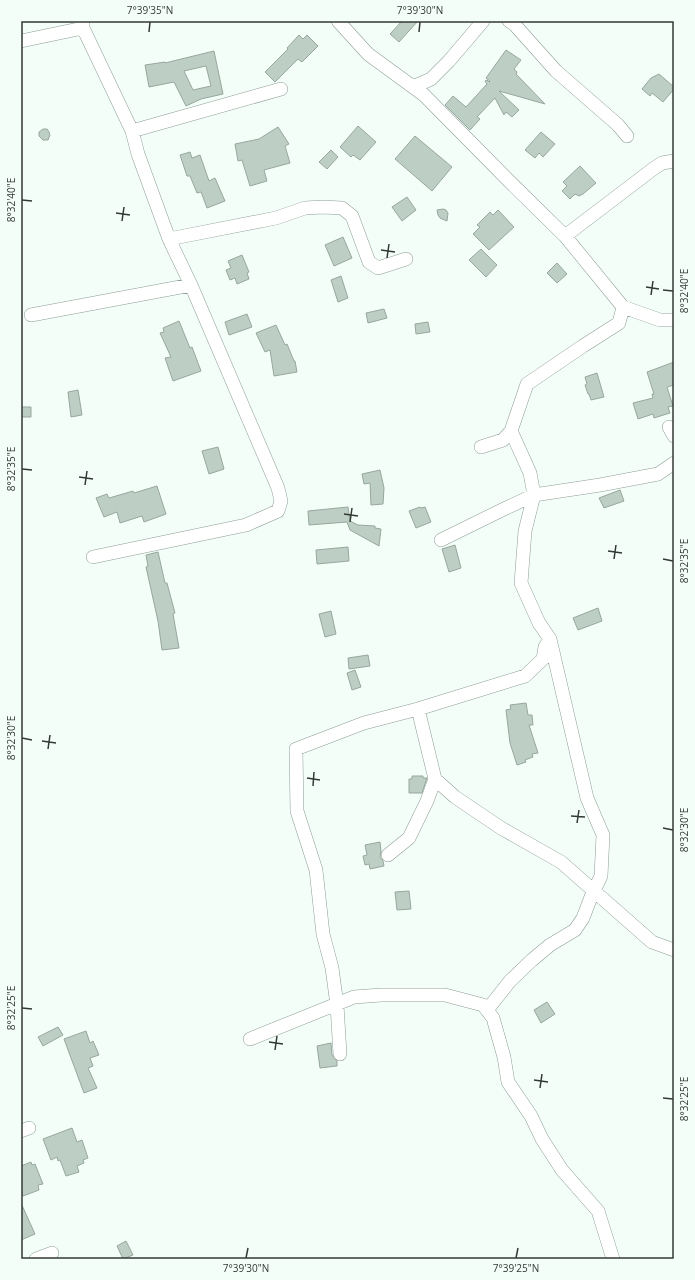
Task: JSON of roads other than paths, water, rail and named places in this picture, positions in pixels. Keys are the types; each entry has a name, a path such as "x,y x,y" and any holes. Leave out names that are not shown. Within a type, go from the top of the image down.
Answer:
{"street":[{"path":"338,21 368,54 424,95 566,236 622,307 660,320 674,320"},
{"path":"413,87 431,79 449,62 483,21"},
{"path":"509,21 514,24 556,71 618,125 628,136"},
{"path":"21,41 83,24 132,131 138,154 169,239 191,285 278,488 281,501 278,511 246,525 94,557"},
{"path":"132,131 281,89"},
{"path":"566,236 653,169 662,163 674,161"},
{"path":"169,239 276,218 305,208 331,207 342,208 352,216 368,262 378,268 406,259"},
{"path":"31,314 191,285"},
{"path":"481,447 503,440 511,431 527,384 619,323 622,307"},
{"path":"486,1010 510,981 532,960 550,945 575,930 583,918 601,876 603,835 587,798 550,639 539,623 521,584 524,531 534,495 530,473 511,431"},
{"path":"441,540 534,495 658,474 674,463"},
{"path":"340,1054 337,1005 332,968 322,934 316,870 297,811 296,748 364,723 418,709 525,676 543,659 545,647 550,639"},
{"path":"388,855 410,838 427,801 435,779 418,709"},
{"path":"435,779 455,797 501,828 561,862 652,942 674,950"},
{"path":"250,1039 354,997 381,995 445,995 482,1005 493,1018 502,1050 508,1082 531,1116 542,1139 562,1170 598,1211 613,1259"},
{"path":"36,1259 52,1254"}]}
